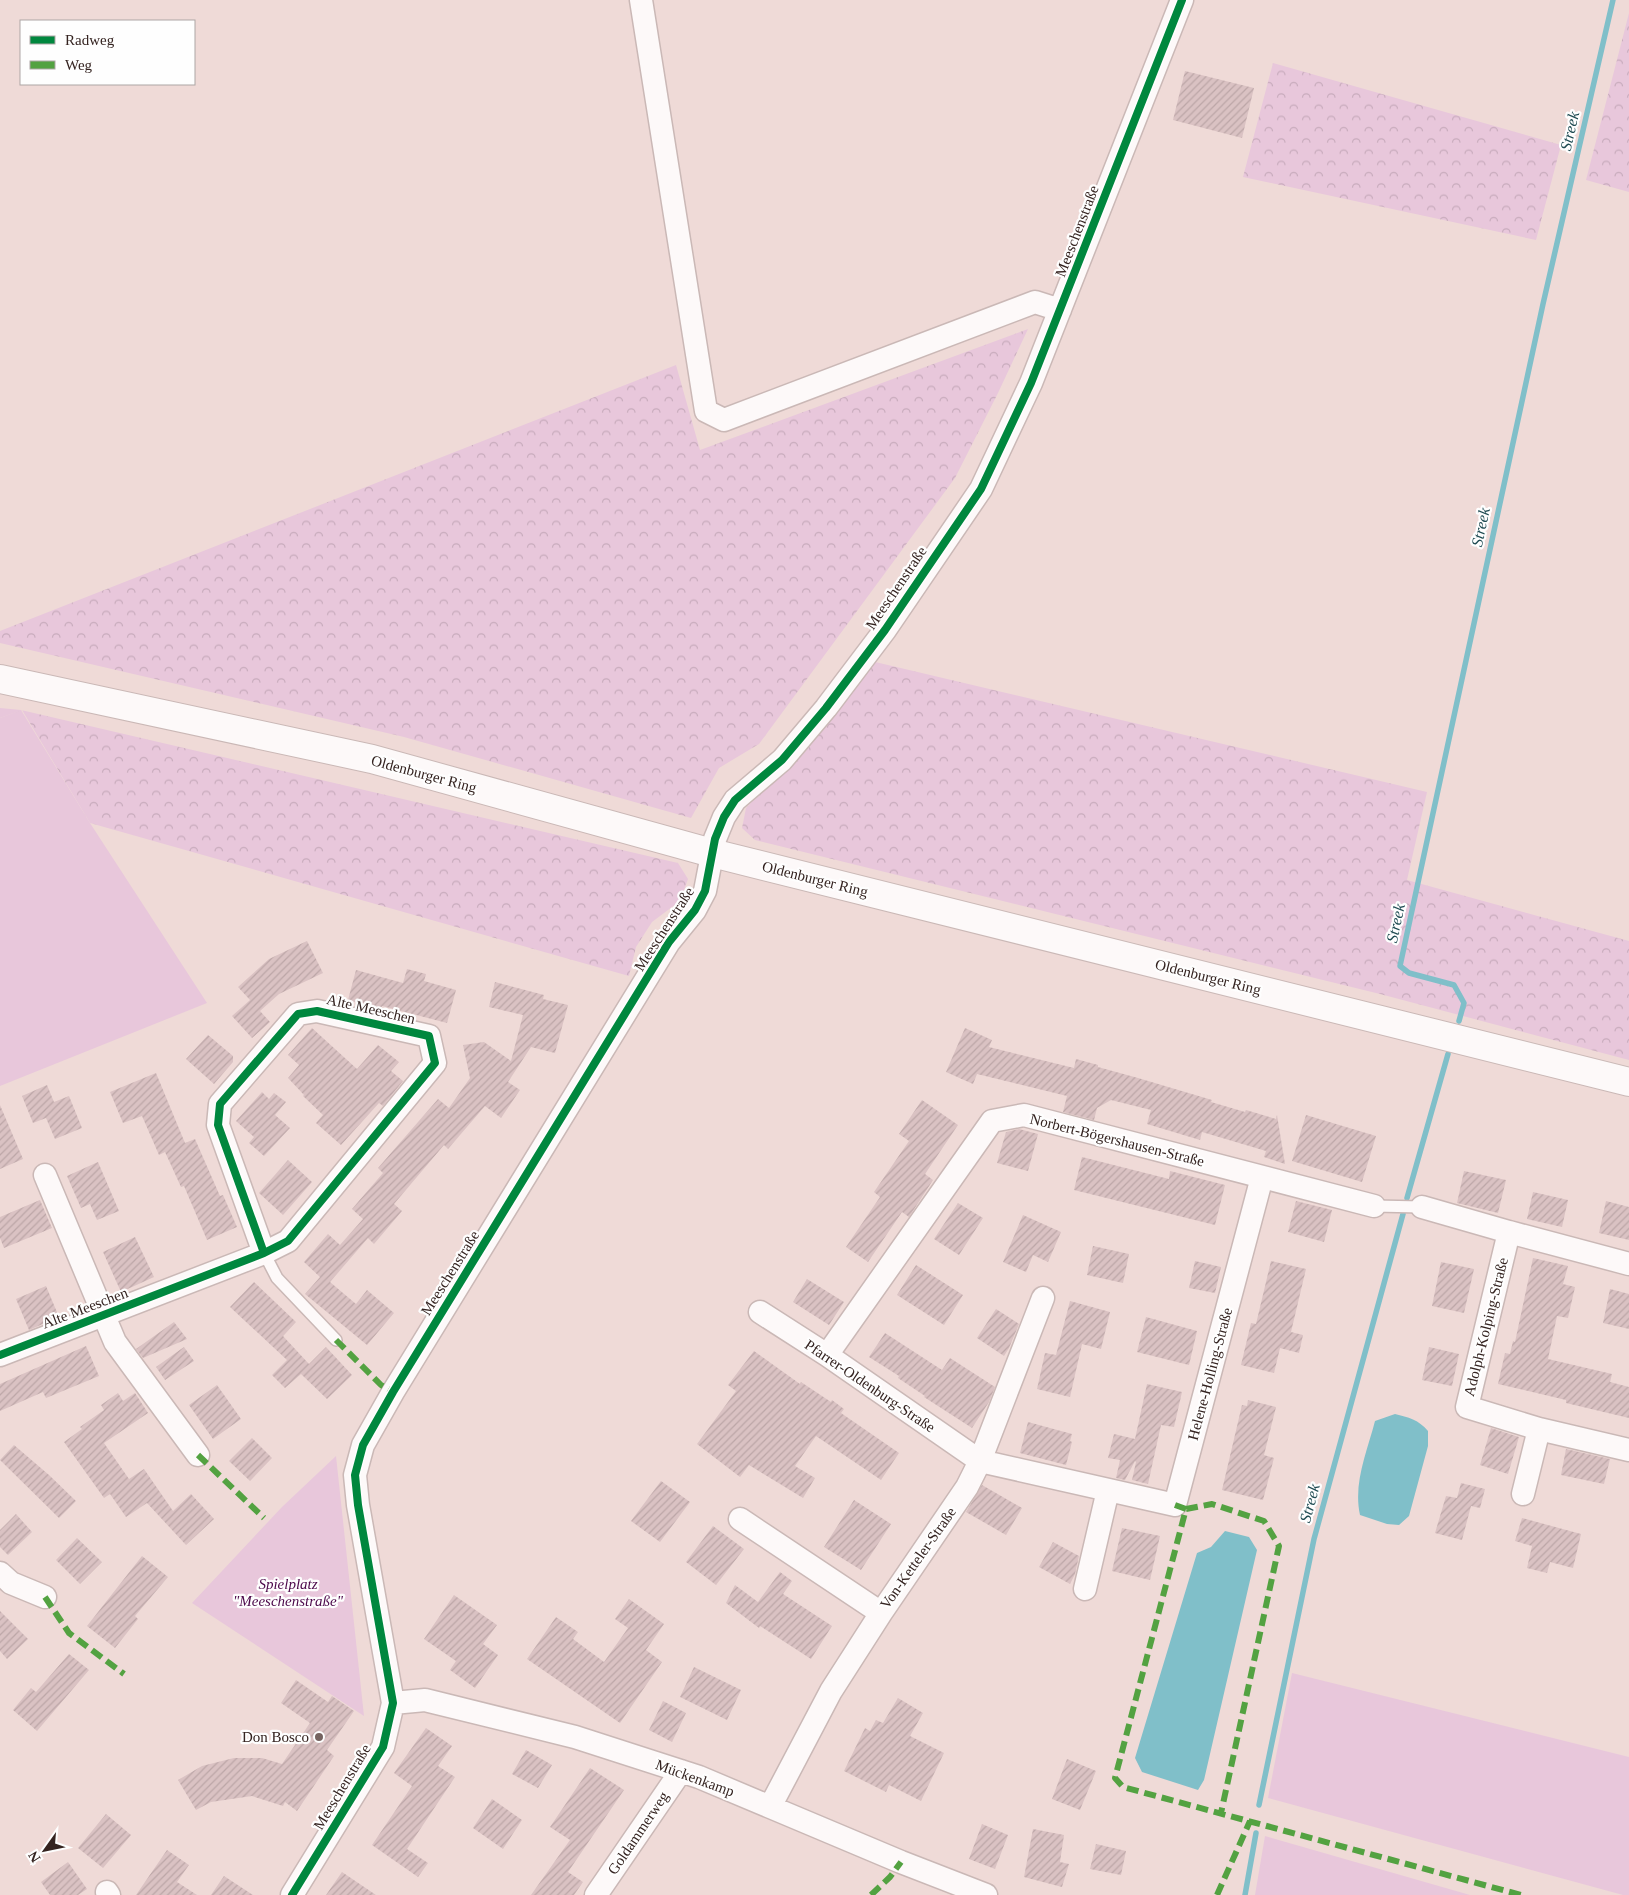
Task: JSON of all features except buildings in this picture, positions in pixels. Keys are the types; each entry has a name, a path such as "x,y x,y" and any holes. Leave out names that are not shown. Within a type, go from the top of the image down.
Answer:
{"main road":[{"name":"Oldenburger Ring","path":"0,680 372,759 712,853 1629,1082"}],"street":[{"path":"642,0 706,411 724,420 1035,302 1060,310"},
{"name":"Meeschenstraße","path":"292,1895 382,1747 393,1703 358,1505 355,1475 363,1445 398,1384 669,942 695,910 705,891 715,839 724,817 735,800 782,760 826,708 885,630 981,489 1031,383 1182,0"},
{"name":"Alte Meeschen","path":"0,1355 103,1317 264,1253 288,1241 435,1063 429,1036 317,1011 298,1014 220,1104 218,1125 264,1253"},
{"name":"Norbert-Bögershausen-Straße","path":"827,1355 992,1122 1024,1115 1374,1206"},
{"name":"Alte Meeschen","path":"45,1174 115,1342 198,1455"},
{"name":"Helene-Holling-Straße","path":"980,1461 1175,1505 1262,1177"},
{"path":"1422,1207 1629,1264"},
{"name":"Adolph-Kolping-Straße","path":"1509,1232 1467,1407 1539,1429 1629,1450"},
{"name":"Von-Ketteler-Straße","path":"770,1806 831,1691 881,1613 968,1487 980,1461 1043,1298"},
{"name":"Pfarrer-Oldenburg-Straße","path":"760,1312 827,1355 980,1461"},
{"path":"1522,1494 1539,1429"},
{"path":"1084,1589 1108,1490"},
{"path":"740,1519 881,1613"},
{"path":"0,1573 11,1583 46,1597"},
{"name":"Mückenkamp","path":"393,1703 425,1700 575,1737 680,1771 986,1895"},
{"name":"Goldammerweg","path":"596,1895 680,1771"}],"lane":[{"path":"1374,1206 1422,1207"},
{"path":"264,1253 277,1278 336,1340"}],"green space":[{"path":"1629,13 1629,192 1586,180"},
{"path":"1273,63 1561,145 1536,240 1243,177"},
{"path":"1028,329 955,478 759,744 719,768 691,818 404,737 0,643 0,631 676,365 700,450"},
{"path":"871,661 1427,792 1407,880 1629,941 1629,1060 1380,994 755,840 742,828 746,808 805,752"},
{"path":"0,708 21,710 22,710 0,718"},
{"path":"21,710 90,823 207,1003 0,1086 0,718"},
{"path":"22,710 678,863 688,879 680,901 652,922 636,947 629,976 90,823"},
{"name":"Spielplatz \"Meeschenstraße\"","path":"336,1456 364,1716 192,1603 282,1507"},
{"path":"1292,1673 1629,1757 1629,1895 1623,1895 1268,1798"},
{"path":"1265,1836 1470,1895 1255,1895"}],"water":[{"path":"1395,1414 1421,1424 1428,1431 1428,1446 1409,1516 1399,1525 1387,1524 1360,1515 1358,1503 1362,1468 1375,1421"},
{"path":"1225,1531 1249,1537 1257,1550 1204,1780 1198,1790 1142,1772 1135,1758 1197,1553 1211,1547"}],"waterway":[{"name":"Streek","path":"1459,1021 1464,1003 1454,985 1409,973 1400,966 1543,304 1613,0"},
{"name":"Streek","path":"1407,1198 1448,1054"},
{"name":"Streek","path":"1259,1805 1314,1539 1403,1214"},
{"name":"Streek","path":"1245,1895 1256,1833"}],"marked path":[{"path":"336,1340 381,1385 393,1392"},
{"path":"198,1455 264,1518"},
{"path":"1186,1509 1212,1504 1264,1521 1279,1546 1221,1813"},
{"path":"1175,1505 1186,1509 1115,1778 1123,1787 1521,1895"},
{"path":"45,1597 69,1633 124,1674"},
{"path":"1217,1895 1250,1821"},
{"path":"871,1895 890,1877 901,1862"}],"cycle path":[{"path":"292,1895 383,1747 393,1703 358,1505 355,1475 363,1445 393,1392 669,942 695,910 705,891 715,839 724,817 735,800 782,760 826,708 885,630 981,489 1031,383 1182,0"},
{"path":"0,1355 264,1253 288,1241 435,1063 429,1036 317,1011 298,1014 220,1104 218,1125 264,1253"}],"place":[{"name":"Don Bosco","path":"319,1737"}]}
